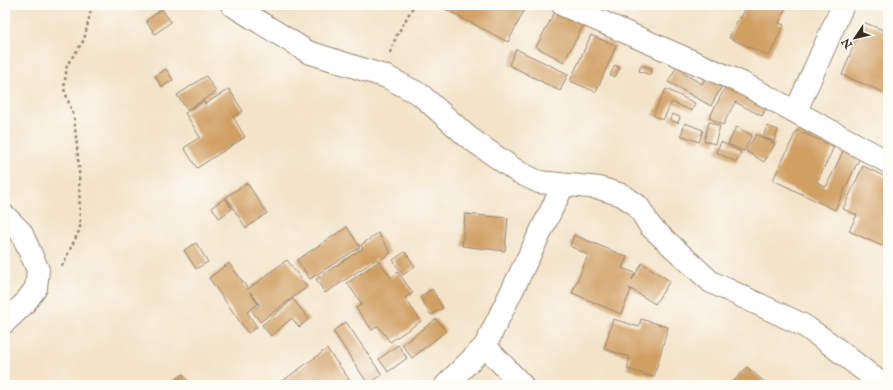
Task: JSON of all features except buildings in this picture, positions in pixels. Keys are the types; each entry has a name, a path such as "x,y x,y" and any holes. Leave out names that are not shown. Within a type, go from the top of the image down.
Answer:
{"street":[{"path":"232,5 308,52 387,77 421,95 468,137 518,172 539,182 563,186 599,188 622,194 638,206 650,226 711,282 804,325 883,385"},
{"path":"564,5 688,58 796,111 888,162"},
{"path":"796,111 843,5"},
{"path":"446,385 485,346 563,186"},
{"path":"5,216 21,232 38,270 36,288 24,304 5,322"},
{"path":"485,346 522,385"}],"path":[{"path":"36,288 60,271 80,229 79,167 74,117 64,90 67,65 84,40 92,5"},
{"path":"387,77 388,57 396,37 414,5"}]}
